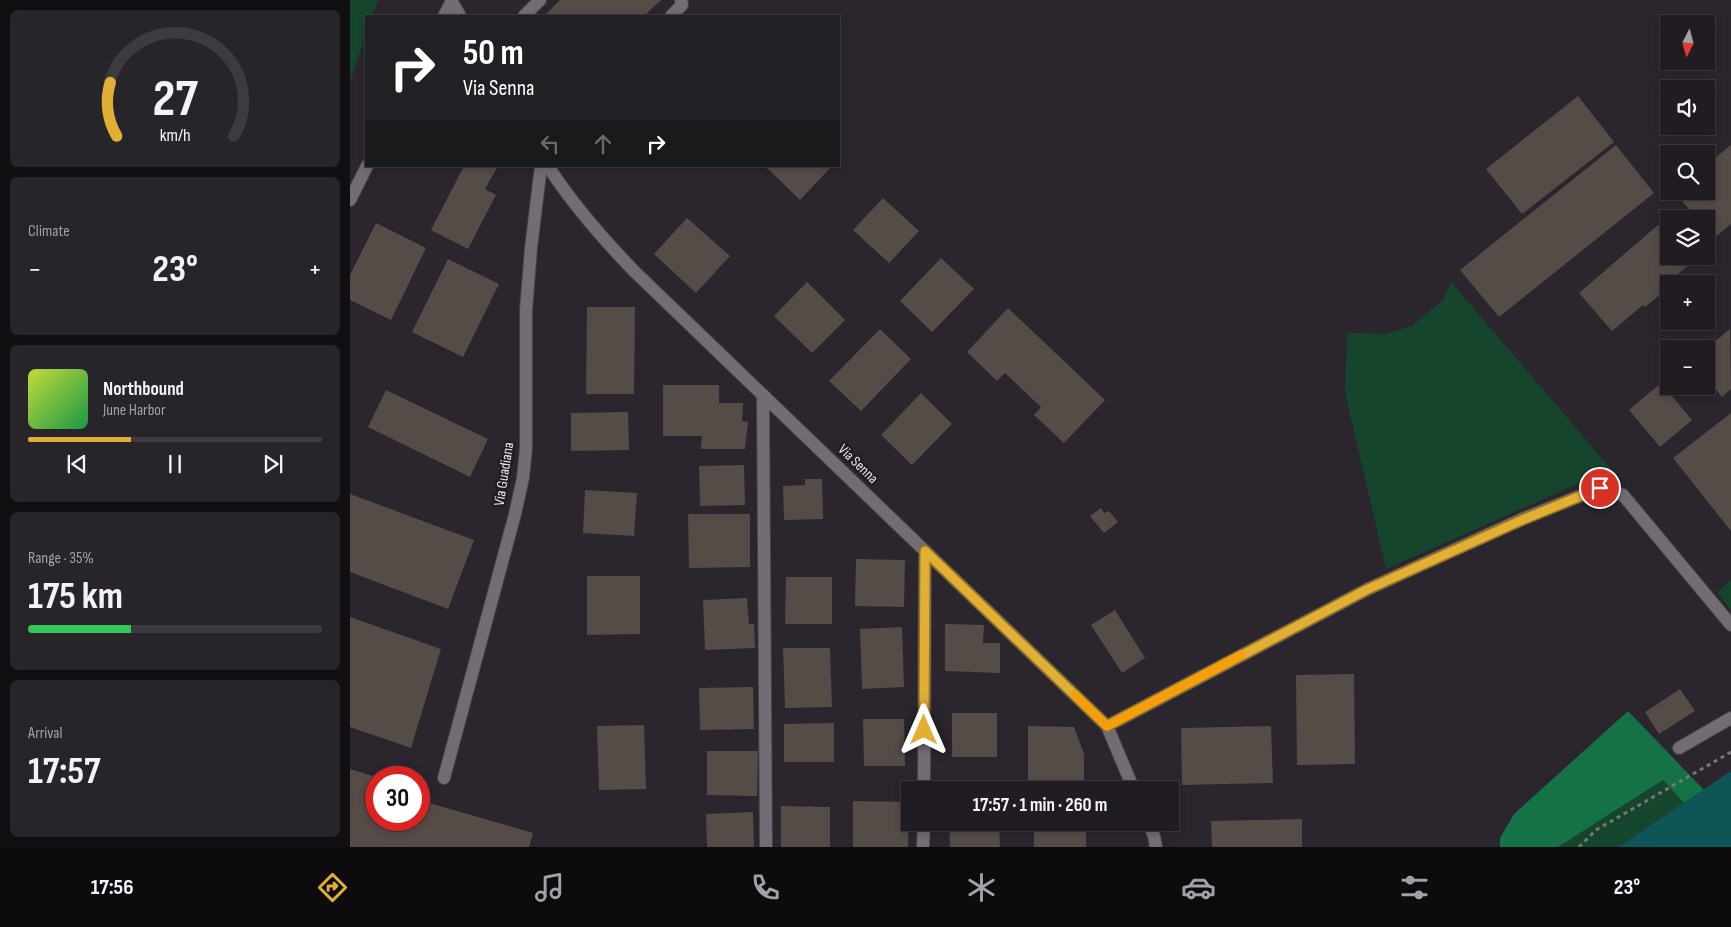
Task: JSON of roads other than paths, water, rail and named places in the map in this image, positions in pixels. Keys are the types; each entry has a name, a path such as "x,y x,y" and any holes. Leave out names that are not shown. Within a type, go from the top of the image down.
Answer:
{"street":[{"path":"444,15 452,0"},
{"path":"452,0 460,15"},
{"path":"525,15 540,0"},
{"path":"672,15 682,5 681,0"},
{"path":"350,200 366,167"},
{"name":"Via Guadiana","path":"444,778 523,478 527,426 526,310 541,167"},
{"name":"Via Senna","path":"549,167 570,198 606,242 635,272 1107,726 1130,781"},
{"path":"763,396 766,847"},
{"path":"1107,726 1368,589 1522,520 1600,488 1623,495 1731,624"},
{"path":"924,781 925,551"},
{"path":"1679,748 1731,718"},
{"path":"923,847 924,831"},
{"path":"1152,831 1156,847"}],"water":[{"path":"1731,771 1731,847 1618,847"}]}
